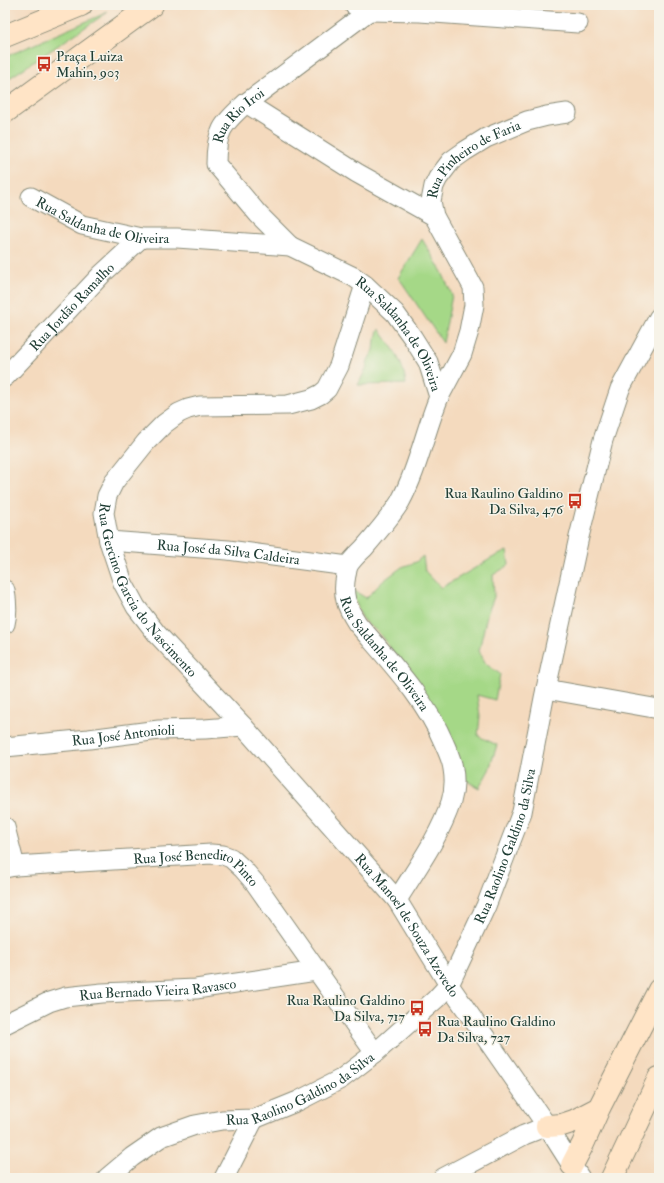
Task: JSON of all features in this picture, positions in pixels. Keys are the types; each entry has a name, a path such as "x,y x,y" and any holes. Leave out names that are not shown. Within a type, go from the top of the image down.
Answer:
{"street":[{"path":"5,36 81,5"},
{"path":"127,24 138,5"},
{"path":"5,112 152,5"},
{"path":"361,8 578,23"},
{"name":"Rua Rio Iroi","path":"290,246 258,214 216,164 217,146 221,131 230,118 246,103 361,8"},
{"path":"246,103 357,173 434,216"},
{"name":"Rua Pinheiro de Faria","path":"439,396 462,354 470,331 474,305 473,287 434,216 431,201 434,186 446,167 465,150 486,138 527,121 567,113"},
{"name":"Rua Saldanha de Oliveira","path":"31,197 82,225 141,238 177,238 290,246 354,277 366,285 395,313 428,362 439,396 417,465 399,503 378,532 348,566 344,584 346,604 357,623 414,691 427,709 438,729 452,761 454,770 454,784 451,801 444,819 433,843 397,900"},
{"name":"Rua Jordão Ramalho","path":"5,378 101,275 141,238"},
{"name":"Rua Gercino Garcia do Nascimento","path":"243,726 157,634 136,607 122,583 108,541 104,513 107,496 114,482 146,442 164,424 179,413 200,406 288,405 311,399 321,394 327,389 340,366 366,285"},
{"name":"Rua Raolino Galdino da Silva","path":"107,1178 132,1157 161,1137 195,1125 222,1120 254,1119 298,1101 341,1079 375,1053 449,986 486,906 522,812 546,690 579,537 603,440 620,389 659,318"},
{"name":"Rua José da Silva Caldeira","path":"108,541 228,550 348,566"},
{"path":"5,590 7,617 5,624"},
{"path":"546,690 659,709"},
{"name":"Rua José Antonioli","path":"5,747 89,739 159,730 243,726"},
{"name":"Rua Manoel de Souza Azevedo","path":"243,726 397,900 449,986 547,1126 576,1172"},
{"name":"Rua José Benedito Pinto","path":"5,827 10,867 211,854 228,856 243,869 255,883 375,1053"},
{"name":"Rua Bernado Vieira Ravasco","path":"5,1024 49,1002 65,997 102,993 196,989 316,971"},
{"path":"576,1172 583,1144 599,1108 659,990"},
{"path":"612,1178 659,1078"},
{"path":"443,1178 524,1135 547,1126 568,1123 599,1108"},
{"path":"224,1178 254,1119"}],"green space":[{"path":"108,12 5,81 5,57"},
{"path":"422,239 442,272 452,295 443,343 398,278"},
{"path":"379,329 393,348 400,362 406,384 358,385 366,369 368,360 374,350 375,340"},
{"path":"507,551 509,565 493,575 494,597 487,615 479,651 486,664 500,674 495,700 477,695 480,716 478,736 497,745 489,770 479,788 464,779 458,758 398,658 378,632 363,620 350,588 366,598 383,581 402,567 416,562 423,556 425,571 441,588 492,558"}],"place":[{"name":"Praça Luiza Mahin, 903","path":"44,64"},
{"name":"Rua Raulino Galdino Da Silva, 476","path":"575,501"},
{"name":"Rua Raulino Galdino Da Silva, 717","path":"417,1008"},
{"name":"Rua Raulino Galdino Da Silva, 727","path":"425,1029"}]}
